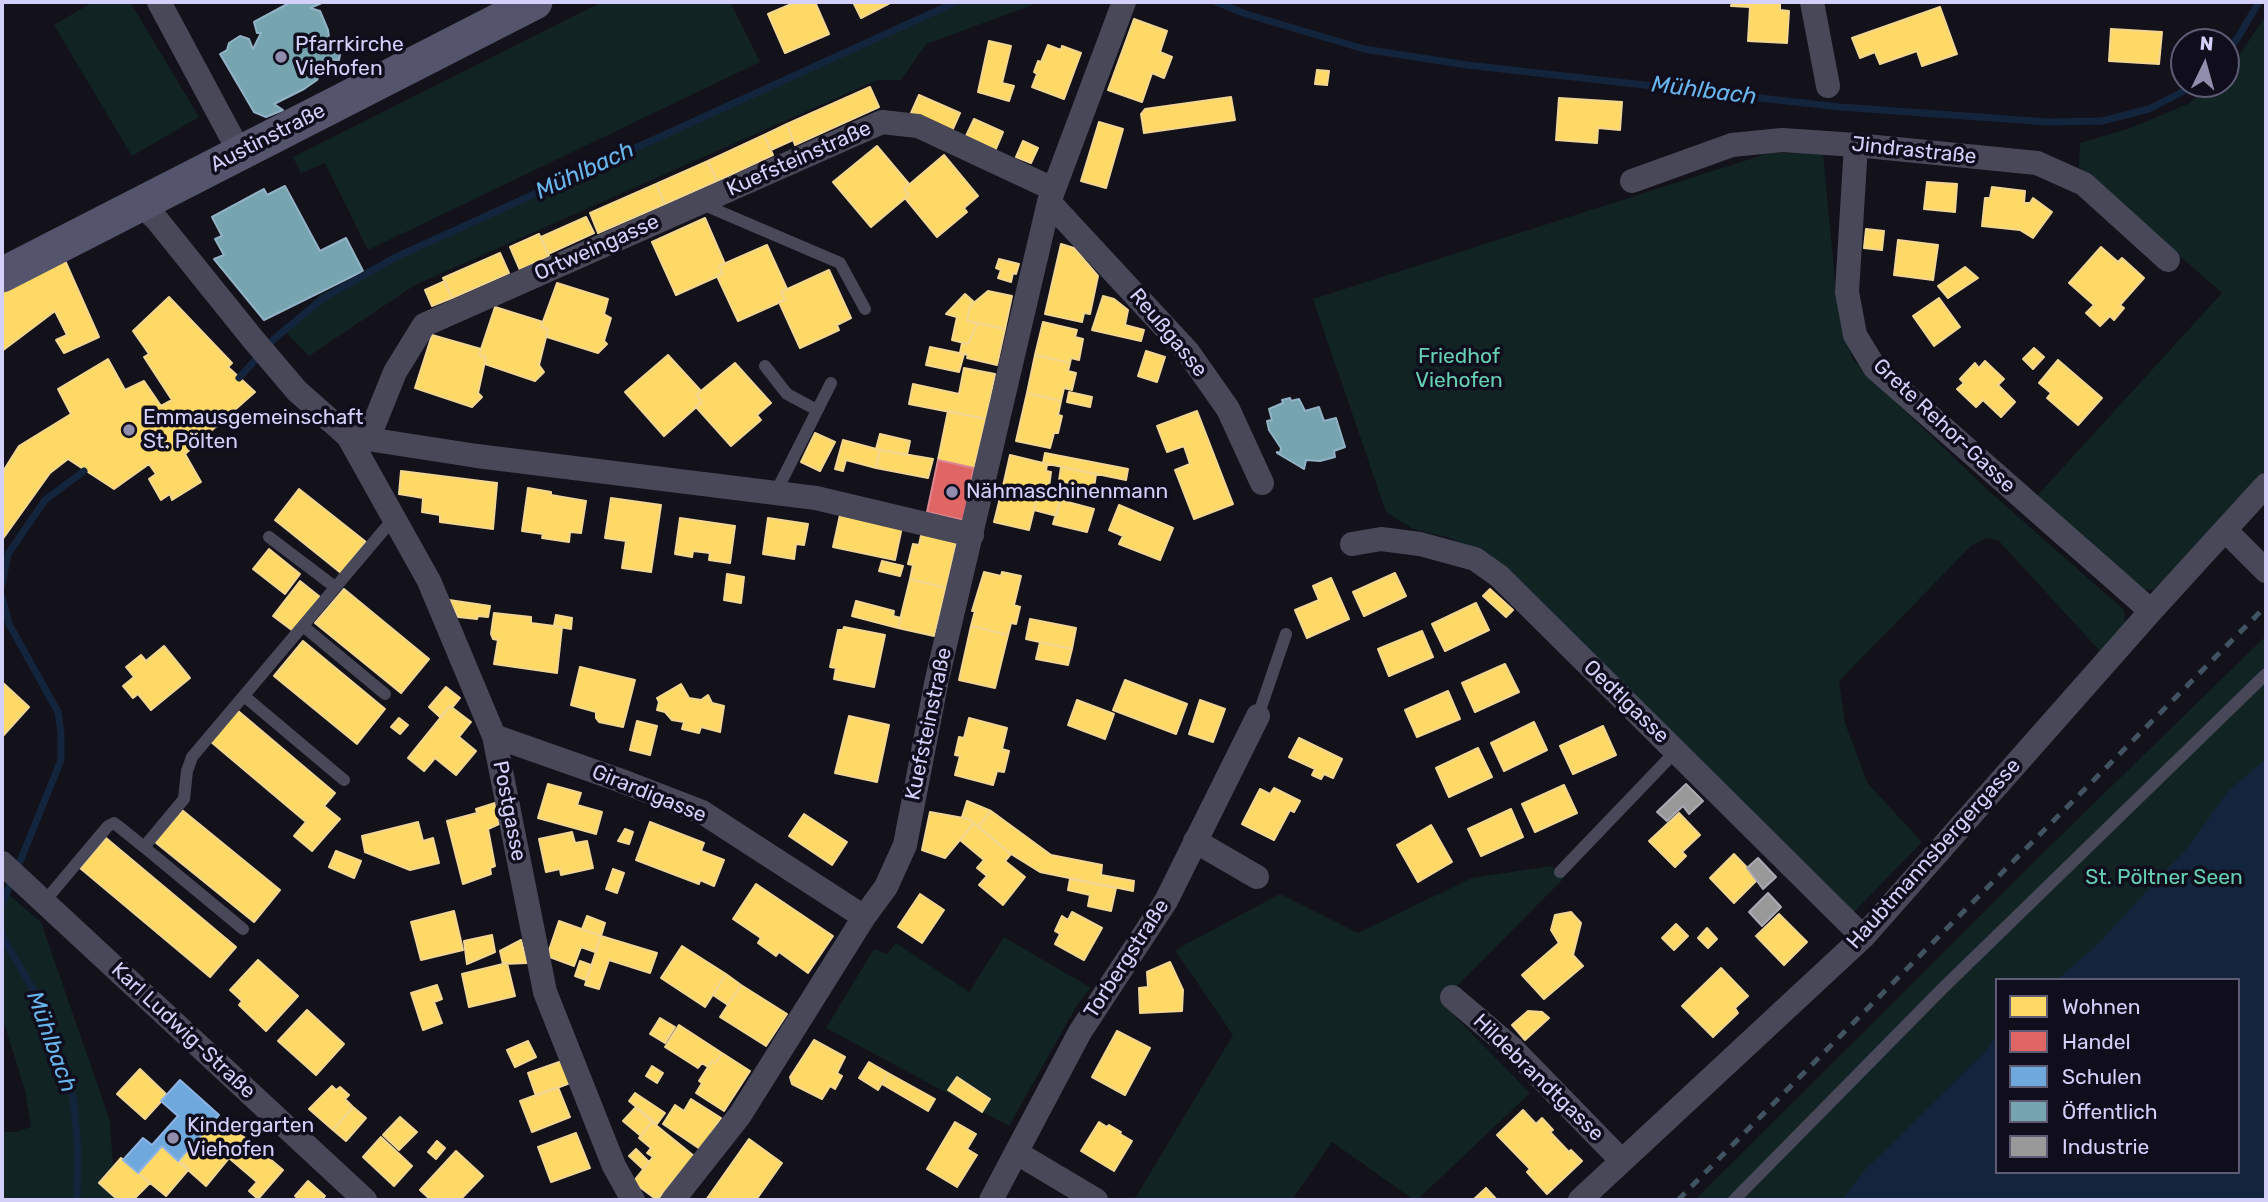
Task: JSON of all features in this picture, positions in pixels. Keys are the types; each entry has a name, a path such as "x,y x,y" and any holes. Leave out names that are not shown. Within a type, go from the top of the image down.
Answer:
{"main road":[{"name":"Austinstraße","path":"2,275 535,2"}],"street":[{"path":"159,2 240,153"},
{"name":"Kuefsteinstraße","path":"673,1200 740,1115 864,917 886,887 905,845 937,678 1051,196 1125,2"},
{"path":"1812,2 1828,86"},
{"name":"Kuefsteinstraße","path":"700,203 882,122 918,126 1051,196"},
{"name":"Jindrastraße","path":"1632,181 1732,145 1782,140 2037,163 2084,184 2168,260"},
{"name":"Grete Rehor-Gasse","path":"1856,145 1847,292 1855,335 1875,368 2151,611"},
{"name":"Reußgasse","path":"1051,196 1188,352 1228,409 1262,483"},
{"path":"140,203 157,220 297,391 358,437 477,456 816,498 972,535"},
{"name":"Ortweingasse","path":"358,437 424,325 700,203"},
{"name":"Postgasse","path":"358,437 394,518 429,581 494,736 545,992 614,1166 633,1200"},
{"name":"Haubtmannsbergergasse","path":"1580,1200 1863,937 2266,485"},
{"path":"2225,530 2266,571"},
{"name":"Oedtlgasse","path":"1352,544 1381,539 1446,550 1475,559 1499,576 1863,937"},
{"name":"Torbergstraße","path":"992,1200 1080,1032 1166,901 1258,716"},
{"name":"Girardigasse","path":"494,736 702,812 864,917"},
{"path":"1195,841 1257,877"},
{"name":"Karl Ludwig-Straße","path":"2,863 365,1200"},
{"name":"Hildebrandtgasse","path":"1452,997 1513,1048 1622,1161"},
{"path":"1017,1153 1096,1200"}],"lane":[{"path":"700,203 840,263 865,309"},
{"path":"765,366 787,394 817,410"},
{"path":"776,492 831,383"},
{"path":"144,847 184,799 187,771 192,757 394,518"},
{"path":"269,537 335,587"},
{"path":"303,626 385,694"},
{"path":"1258,716 1286,634"},
{"path":"1734,1200 1943,988 2266,674"},
{"path":"244,696 344,780"},
{"path":"1560,872 1676,751"},
{"path":"44,902 108,826 114,823 243,929"}],"green space":[{"path":"93,2 130,2 199,117 132,156 54,25"},
{"path":"602,2 730,2 760,62 368,250 325,163 301,173 293,157"},
{"path":"956,2 1041,2 926,44 901,80 877,80 415,285 309,356 284,330 321,294"},
{"path":"2266,16 2266,469 2153,590 2135,588 2036,497 2222,293 2079,167 2080,143 2131,128 2190,103 2195,98 2240,98 2240,54"},
{"name":"Friedhof Viehofen","path":"1769,153 1823,153 1837,301 1852,358 1989,491 2124,610 2125,624 2100,651 1999,541 1986,538 1971,546 1839,681 1845,723 1868,784 1922,842 1854,912 1481,552 1450,538 1413,529 1386,512 1313,299"},
{"name":"St. Pöltner Seen","path":"2266,636 2266,1200 1695,1200 2046,850"},
{"path":"1551,866 1564,878 1441,1002 1530,1093 1417,1200 1332,1142 1292,1200 1134,1200 1233,1035 1175,950 1280,894 1358,933 1472,878"},
{"path":"2,889 41,922 110,1121 115,1200 2,1200 2,1132 16,1132 31,1127 25,1090 2,1017"},
{"path":"1004,937 1091,988 1077,1005 1009,1126 826,1028 874,949 887,954 896,943 969,992"}],"water":[{"path":"2266,759 2266,1200 1842,1200 1864,1171 1982,1055 1995,1039 1995,1174 2240,1174 2240,978 2059,978 2097,945 2188,847 2229,790"}],"building: Wohnen":[{"path":"796,2 815,2 829,34 785,53 768,14"},
{"path":"853,2 892,2 861,18"},
{"path":"1732,2 1780,2 1780,10 1789,11 1787,43 1748,41 1750,7 1731,6"},
{"path":"1940,7 1957,54 1922,66 1917,51 1880,64 1875,52 1860,58 1852,38"},
{"path":"1134,19 1167,31 1160,52 1172,57 1164,78 1152,73 1142,102 1108,90"},
{"path":"2111,29 2162,32 2159,64 2109,61"},
{"path":"989,41 1011,46 1002,83 1014,86 1009,101 978,92"},
{"path":"1048,45 1061,50 1062,46 1081,53 1064,99 1032,87 1038,61 1041,62"},
{"path":"1317,70 1329,71 1327,85 1315,84"},
{"path":"870,87 879,107 795,145 787,124"},
{"path":"919,95 960,113 952,131 911,113"},
{"path":"1231,97 1235,120 1144,133 1141,114 1145,109"},
{"path":"1559,98 1622,102 1620,130 1598,128 1597,143 1556,140"},
{"path":"974,119 1003,132 995,151 965,138"},
{"path":"1099,122 1123,129 1106,188 1081,181"},
{"path":"787,124 793,140 771,150 764,135"},
{"path":"764,135 773,155 717,181 708,161"},
{"path":"1023,141 1038,148 1031,163 1016,157"},
{"path":"877,146 909,184 904,189 909,195 871,227 833,182"},
{"path":"944,155 978,196 964,208 967,212 937,237 905,198 909,195 904,189"},
{"path":"708,161 717,181 665,204 656,184"},
{"path":"1927,182 1957,184 1955,212 1924,209"},
{"path":"656,184 665,204 598,233 590,213"},
{"path":"1992,187 2025,191 2024,203 2030,203 2033,198 2052,212 2033,238 2020,230 1982,226 1985,198 1990,198"},
{"path":"586,217 594,233 548,254 541,237"},
{"path":"705,218 725,264 719,266 723,274 676,295 652,242"},
{"path":"1866,229 1884,231 1882,250 1864,248"},
{"path":"539,234 549,256 520,270 510,247"},
{"path":"1898,240 1938,245 1933,280 1894,275"},
{"path":"1061,244 1074,248 1098,276 1090,314 1084,313 1082,322 1045,314"},
{"path":"767,245 787,289 781,292 785,300 738,321 717,276 723,274 719,266"},
{"path":"2101,247 2118,262 2122,258 2144,278 2120,305 2124,308 2114,320 2110,316 2100,326 2086,313 2094,305 2069,283"},
{"path":"500,253 509,273 452,298 443,278"},
{"path":"63,256 99,337 64,353 56,340 67,335 55,311 2,351 2,293 28,274"},
{"path":"999,259 1019,264 1011,282 998,278 1001,270 996,268"},
{"path":"1965,267 1978,278 1948,298 1938,286"},
{"path":"829,270 851,318 837,325 839,330 800,348 779,302 785,300 781,292"},
{"path":"445,281 452,298 432,306 425,290"},
{"path":"557,283 608,299 604,314 611,318 604,341 607,344 598,353 547,337 548,329 541,327"},
{"path":"988,291 1012,296 1005,329 967,321 970,306"},
{"path":"965,294 974,302 970,306 967,321 978,323 968,344 952,340 957,317 946,314"},
{"path":"1103,296 1114,299 1128,310 1125,325 1144,330 1141,341 1092,330"},
{"name":"Emmausgemeinschaft St. Pölten","path":"169,297 232,363 228,367 255,392 185,454 201,482 172,500 170,494 161,500 149,479 156,474 149,464 114,489 68,459 50,473 2,540 2,473 19,446 71,414 58,389 108,359 125,390 144,381 161,406 172,400 144,357 149,354 133,331"},
{"path":"1939,298 1960,327 1934,346 1913,316"},
{"path":"495,307 543,322 541,327 548,329 539,365 544,372 535,381 485,364 486,357 479,355"},
{"path":"1043,322 1077,330 1075,337 1083,339 1079,360 1071,358 1070,363 1035,355"},
{"path":"978,323 1005,329 997,365 967,358 968,355 960,353 962,343 968,344"},
{"path":"432,335 481,349 479,355 486,357 478,393 482,397 472,407 415,388"},
{"path":"930,347 964,354 959,372 926,365"},
{"path":"2034,348 2044,357 2033,369 2023,359"},
{"path":"1146,351 1165,357 1157,382 1138,376"},
{"path":"668,355 701,391 696,395 702,402 664,436 625,392"},
{"path":"1035,355 1070,363 1068,371 1076,373 1072,390 1064,388 1061,401 1027,393"},
{"path":"2058,360 2102,398 2078,425 2047,398 2051,393 2039,383"},
{"path":"1985,361 2004,379 1998,385 2015,402 2001,417 1983,400 1976,407 1957,389 1964,383 1960,379 1975,363 1979,368"},
{"path":"735,363 771,403 757,415 761,420 731,446 696,407 702,402 696,395"},
{"path":"964,368 995,374 986,419 909,404 913,384 959,394"},
{"path":"1069,392 1092,397 1090,407 1067,402"},
{"path":"1027,393 1061,401 1058,415 1062,416 1058,433 1054,433 1050,448 1016,441"},
{"path":"948,411 986,419 974,468 938,460"},
{"path":"1197,411 1233,504 1194,519 1175,470 1190,464 1184,446 1167,452 1157,426"},
{"path":"815,433 835,442 820,471 801,462"},
{"path":"880,434 910,441 907,455 876,449"},
{"path":"843,440 880,450 876,468 846,460 843,471 835,469"},
{"path":"880,450 933,459 928,478 876,468"},
{"path":"1045,453 1128,469 1126,480 1043,463"},
{"path":"1010,455 1047,464 1046,471 1051,472 1049,487 1043,485 1041,494 1003,486"},
{"path":"1061,467 1096,474 1094,488 1059,481"},
{"path":"401,471 497,483 493,529 440,522 440,515 422,512 423,498 399,494"},
{"path":"1003,486 1038,494 1029,530 994,522"},
{"path":"528,488 586,501 581,533 570,532 569,542 542,538 543,534 522,531"},
{"path":"299,489 366,542 341,573 275,520"},
{"path":"1038,494 1060,500 1057,516 1034,510"},
{"path":"611,498 661,505 651,572 622,568 626,541 605,538"},
{"path":"1060,500 1094,509 1087,532 1053,524"},
{"path":"1119,505 1173,528 1160,560 1119,544 1123,536 1109,530"},
{"path":"840,515 902,527 895,560 833,547"},
{"path":"680,518 735,526 730,563 709,560 710,553 693,551 692,557 675,554"},
{"path":"768,518 808,524 804,545 796,544 794,559 763,554"},
{"path":"922,531 957,539 946,588 910,579 913,565 908,564 913,544 919,545"},
{"path":"269,549 300,574 285,594 253,569"},
{"path":"882,561 903,566 900,576 879,571"},
{"path":"984,572 1001,576 1002,572 1021,576 1014,605 1020,607 1016,624 1011,623 1008,635 971,626 975,611 972,611"},
{"path":"1395,573 1406,596 1364,616 1353,592"},
{"path":"727,574 744,577 741,603 724,600"},
{"path":"1331,578 1349,619 1307,638 1295,610 1319,600 1313,586"},
{"path":"910,579 946,588 934,636 898,628"},
{"path":"300,581 320,597 293,631 273,616"},
{"path":"344,589 429,659 401,693 315,623"},
{"path":"1490,589 1513,610 1506,617 1483,596"},
{"path":"449,600 490,606 488,617 458,617"},
{"path":"856,601 894,611 893,616 901,618 898,628 852,616"},
{"path":"1476,603 1489,630 1445,651 1432,624"},
{"path":"494,613 531,617 531,623 562,627 557,673 494,664 498,640 493,639 491,634"},
{"path":"556,615 572,618 571,629 554,626"},
{"path":"1030,619 1076,628 1072,649 1026,639"},
{"path":"971,626 1008,635 995,688 959,680"},
{"path":"844,627 885,635 874,687 834,679 836,668 830,667 838,630 843,630"},
{"path":"1422,631 1433,657 1389,676 1378,649"},
{"path":"303,641 385,709 357,744 274,676"},
{"path":"1040,642 1072,649 1068,665 1036,659"},
{"path":"164,646 190,678 151,710 138,694 133,698 123,686 134,677 126,667 141,655 146,661"},
{"path":"1505,664 1519,692 1475,712 1462,683"},
{"path":"580,667 635,680 623,727 599,722 596,712 571,705"},
{"path":"1125,680 1187,704 1176,734 1113,710"},
{"path":"2,682 29,707 2,737"},
{"path":"681,684 689,698 701,700 708,695 712,703 724,706 720,732 701,727 699,733 682,729 684,722 672,720 665,712 657,710 657,698"},
{"path":"446,687 460,698 440,717 429,707"},
{"path":"1448,691 1460,719 1417,737 1405,710"},
{"path":"1077,700 1114,714 1105,739 1068,725"},
{"path":"1200,700 1225,709 1213,742 1189,734"},
{"path":"450,706 471,722 459,737 476,751 456,775 435,758 424,771 408,758"},
{"path":"237,710 335,793 324,806 340,819 312,851 294,836 306,822 210,741"},
{"path":"849,716 889,725 877,782 835,773"},
{"path":"399,718 408,725 400,734 391,727"},
{"path":"969,718 1007,728 1002,749 1009,751 1004,772 997,771 993,785 955,775 960,756 955,755 959,737 964,738"},
{"path":"637,721 657,726 650,755 630,750"},
{"path":"1534,722 1547,750 1504,771 1491,743"},
{"path":"1603,726 1616,755 1573,774 1560,746"},
{"path":"1299,738 1342,759 1333,778 1324,774 1321,779 1312,775 1315,769 1289,757"},
{"path":"1478,748 1492,777 1449,797 1436,768"},
{"path":"548,784 581,793 577,805 602,812 596,834 538,818"},
{"path":"1564,785 1577,813 1535,832 1522,804"},
{"path":"1274,788 1300,801 1294,812 1290,810 1274,840 1242,824 1260,789 1270,794"},
{"path":"967,801 991,811 978,827 962,817"},
{"path":"495,803 499,824 488,829 495,866 490,868 491,874 463,884 447,821 477,813 476,809"},
{"path":"1511,809 1523,837 1481,856 1468,829"},
{"path":"182,810 280,890 254,922 155,842"},
{"path":"991,811 1051,855 1102,865 1101,875 1134,881 1133,891 1040,872 1011,854 978,827"},
{"path":"930,812 969,819 974,823 945,858 922,850"},
{"path":"1679,813 1700,835 1682,852 1686,856 1675,867 1649,841"},
{"path":"804,814 847,842 832,865 789,836"},
{"path":"418,822 423,841 433,838 439,863 410,870 365,852 362,836"},
{"path":"650,822 704,843 701,851 724,860 714,886 700,880 699,884 636,860"},
{"path":"974,823 1011,854 1005,861 1025,877 1003,905 979,885 987,876 977,868 984,860 960,840"},
{"path":"1431,825 1452,862 1418,882 1397,845"},
{"path":"625,829 633,832 629,844 618,841"},
{"path":"572,832 575,843 587,841 593,868 561,875 560,869 546,872 539,839"},
{"path":"106,838 236,947 210,977 80,868"},
{"path":"336,851 361,861 354,878 329,867"},
{"path":"1734,854 1758,879 1734,903 1710,878"},
{"path":"613,869 624,873 617,893 606,889"},
{"path":"1070,879 1116,888 1111,911 1088,906 1090,895 1068,890"},
{"path":"756,884 833,936 808,973 779,952 776,956 758,943 761,938 733,919"},
{"path":"920,894 944,910 922,943 898,927"},
{"path":"454,911 463,950 421,960 411,922"},
{"path":"1072,912 1102,928 1084,960 1055,944 1060,934 1055,931 1062,916 1068,920"},
{"path":"1571,912 1581,923 1573,955 1583,966 1544,999 1522,975 1559,943 1551,930 1555,915"},
{"path":"1779,914 1807,942 1784,965 1756,936"},
{"path":"587,916 605,923 601,936 582,929"},
{"path":"559,921 601,936 595,952 581,947 574,966 547,956"},
{"path":"1676,924 1688,936 1674,950 1662,938"},
{"path":"1707,928 1717,939 1708,948 1698,938"},
{"path":"492,935 495,952 467,964 464,941"},
{"path":"601,936 657,953 650,973 609,960 599,989 585,985"},
{"path":"521,940 527,963 503,964 500,951"},
{"path":"682,946 726,974 705,1007 661,978"},
{"path":"258,960 298,996 266,1031 239,1005 242,1001 230,990"},
{"path":"580,961 591,965 586,980 575,976"},
{"path":"1170,962 1183,990 1182,1011 1140,1013 1139,988 1148,987 1147,972"},
{"path":"507,963 515,996 469,1007 462,974"},
{"path":"1721,968 1748,996 1735,1008 1738,1013 1713,1037 1682,1006"},
{"path":"726,974 741,985 728,1005 713,995"},
{"path":"437,985 442,999 434,1002 442,1023 423,1030 411,993"},
{"path":"741,985 787,1014 766,1046 720,1017"},
{"path":"307,1010 344,1044 316,1075 278,1041"},
{"path":"1528,1011 1542,1012 1549,1018 1525,1040 1512,1025"},
{"path":"660,1018 675,1027 665,1043 650,1034"},
{"path":"679,1025 722,1053 715,1063 712,1061 708,1067 702,1063 698,1068 665,1047"},
{"path":"1117,1031 1150,1048 1125,1095 1092,1077"},
{"path":"814,1040 845,1057 837,1073 842,1076 835,1089 830,1086 822,1099 792,1084 790,1077"},
{"path":"528,1041 536,1057 515,1067 507,1050"},
{"path":"722,1053 750,1071 724,1111 696,1093 702,1083 699,1081 708,1067 712,1061 715,1063"},
{"path":"562,1061 570,1083 536,1096 528,1073"},
{"path":"869,1062 888,1073 878,1090 859,1078"},
{"path":"652,1066 663,1073 657,1083 646,1076"},
{"path":"140,1069 167,1095 145,1119 117,1094"},
{"path":"888,1073 935,1099 928,1111 882,1084"},
{"path":"957,1077 990,1099 982,1112 948,1090"},
{"path":"332,1086 336,1090 340,1087 349,1095 345,1099 353,1107 333,1130 309,1109"},
{"path":"558,1087 570,1117 532,1132 520,1101"},
{"path":"635,1093 665,1113 657,1124 629,1101"},
{"path":"691,1099 721,1118 700,1149 663,1124 675,1105 684,1111"},
{"path":"353,1107 366,1118 346,1141 333,1130"},
{"path":"636,1107 652,1122 641,1136 623,1121"},
{"path":"1523,1110 1536,1124 1542,1118 1553,1130 1550,1132 1582,1161 1547,1194 1527,1172 1530,1169 1497,1135"},
{"path":"400,1117 417,1132 399,1150 383,1135"},
{"path":"652,1122 694,1156 657,1200 633,1182 653,1157 647,1153 651,1148 639,1138"},
{"path":"955,1122 976,1134 967,1149 977,1155 957,1187 927,1169"},
{"path":"1099,1122 1107,1127 1109,1125 1132,1141 1114,1171 1081,1151"},
{"path":"212,1124 225,1135 232,1127 283,1170 258,1199 249,1191 257,1182 229,1158 206,1186 178,1161"},
{"path":"576,1133 590,1168 551,1182 538,1147"},
{"path":"381,1137 412,1166 394,1186 363,1157"},
{"path":"749,1139 782,1163 756,1200 706,1200"},
{"path":"437,1141 445,1148 436,1159 428,1152"},
{"path":"162,1146 189,1169 166,1196 138,1173"},
{"path":"636,1149 649,1162 643,1169 629,1156"},
{"path":"456,1151 483,1176 460,1200 431,1200 420,1190"},
{"path":"121,1158 150,1183 133,1200 118,1200 99,1183"},
{"path":"308,1181 325,1196 321,1200 300,1200 295,1196"},
{"path":"1486,1188 1497,1200 1473,1200"}],"building: Handel":[{"path":"938,460 974,468 963,520 927,512"}],"building: Schulen":[{"path":"180,1080 219,1115 178,1161 162,1146 138,1173 123,1160 143,1138 152,1145 178,1116 161,1101"}],"building: Öffentlich":[{"name":"Pfarrkirche Viehofen","path":"291,2 324,2 310,8 320,11 328,30 330,45 341,49 339,60 327,60 317,80 274,104 283,110 266,117 254,112 220,54 227,50 229,43 240,36 249,39 253,49 261,33 257,33 254,22"},
{"path":"285,186 320,251 346,238 363,271 264,320 214,259 224,255 215,239 222,236 212,217 264,189 267,195"},
{"path":"1290,398 1291,401 1299,399 1305,411 1319,407 1324,421 1336,418 1345,447 1334,451 1335,457 1320,461 1306,460 1304,469 1277,453 1280,453 1281,448 1269,430 1267,421 1272,420 1269,409"}],"building: Industrie":[{"path":"1686,784 1703,801 1689,814 1683,806 1667,821 1657,812"},
{"path":"1758,858 1776,877 1763,889 1747,868"},
{"path":"1768,893 1781,907 1762,926 1749,912"}],"waterway":[{"name":"Mühlbach","path":"239,378 274,339 322,299 394,258 956,2"},
{"name":"Mühlbach","path":"1216,2 1246,14 1364,49 1467,65 1840,107 2049,122 2102,121 2149,109 2170,98"},
{"name":"Mühlbach","path":"2240,34 2259,2"},
{"name":"Mühlbach","path":"2,584 8,554 45,500 84,471"},
{"name":"Mühlbach","path":"2,597 9,624 58,712 61,733 61,760 17,869"},
{"name":"Mühlbach","path":"2,905 12,880"},
{"name":"Mühlbach","path":"2,932 34,991 73,1098 78,1147 77,1200"}],"railway":[{"path":"1678,1200 2266,606"}],"place":[{"name":"Pfarrkirche Viehofen","path":"281,57"},
{"name":"Emmausgemeinschaft St. Pölten","path":"129,430"},
{"name":"Nähmaschinenmann","path":"952,492"},
{"name":"Kindergarten Viehofen","path":"173,1138"}]}
